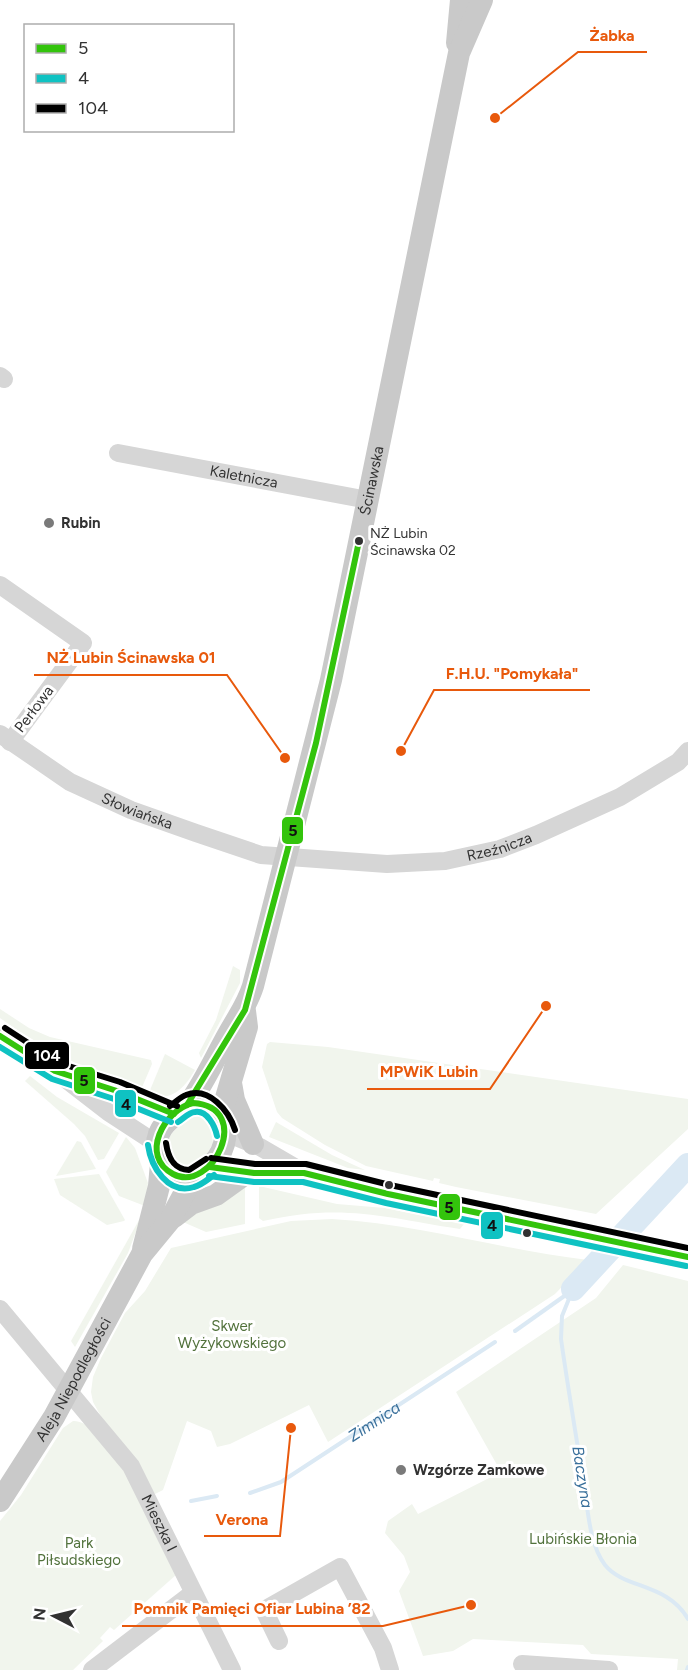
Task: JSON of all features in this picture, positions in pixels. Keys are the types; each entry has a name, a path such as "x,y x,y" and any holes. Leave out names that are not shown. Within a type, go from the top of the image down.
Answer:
{"main road":[{"name":"Ścinawska","path":"459,53 456,40 461,0"},
{"name":"Ścinawska","path":"223,1126 231,1083 247,1027 245,1010 287,856 331,680 459,53 482,0"},
{"name":"Ścinawska","path":"181,1109 245,1010"},
{"path":"231,1083 234,1100 253,1144"},
{"path":"201,1104 211,1109 223,1126 224,1146 201,1173 180,1178 159,1154 159,1133 181,1109 201,1104"},
{"name":"Aleja Niepodległości","path":"142,1254 159,1186 159,1154"},
{"path":"170,1220 191,1204 216,1195 248,1172"},
{"name":"Aleja Niepodległości","path":"0,1501 28,1460 142,1254 170,1220 201,1173"}],"street":[{"name":"Kaletnicza","path":"118,453 368,500"},
{"name":"Perłowa","path":"0,585 83,643 5,738"},
{"name":"Słowiańska","path":"5,738 70,782 131,810 261,855 287,856"},
{"name":"Rzeźnicza","path":"287,856 387,864 444,861 500,849 620,797 678,762 688,751"},
{"path":"0,1036 55,1071 159,1154"},
{"path":"55,1071 181,1109"},
{"path":"223,1126 304,1173"},
{"path":"201,1173 304,1173 388,1194 688,1257"},
{"name":"Mieszka I","path":"0,1309 131,1466 232,1670"},
{"path":"279,1641 264,1610 340,1567 383,1648 390,1670"},
{"path":"92,1670 193,1593"},
{"path":"522,1664 609,1670"}],"green space":[{"path":"233,966 240,970 240,983 201,1058 199,1053 216,1020"},
{"path":"0,1009 29,1028 50,1037 151,1060 152,1064 140,1092 86,1068 17,1030 0,1018"},
{"path":"270,1042 328,1047 688,1099 688,1129 596,1214 456,1187 439,1183 440,1179 434,1178 433,1181 366,1166 325,1145 282,1118 277,1112 262,1067 267,1044"},
{"path":"165,1054 195,1070 176,1092 164,1097 148,1095"},
{"path":"30,1076 57,1097 119,1133 104,1159 98,1160 85,1136 74,1124 25,1081"},
{"path":"196,1114 210,1123 213,1143 207,1154 188,1168 173,1159 168,1143 173,1132"},
{"path":"276,1122 332,1155 365,1170 348,1168 269,1137"},
{"path":"126,1137 135,1148 148,1183 145,1206 119,1196 106,1172"},
{"path":"77,1141 81,1142 96,1169 56,1176"},
{"path":"99,1174 124,1221 107,1225 60,1195 54,1179"},
{"path":"245,1186 245,1224 206,1232 183,1222 187,1215"},
{"path":"259,1186 337,1204 385,1208 464,1224 460,1229 385,1216 340,1212 263,1221 259,1218"},
{"path":"143,1213 128,1253 75,1347 71,1341"},
{"name":"Skwer Wyżykowskiego","path":"332,1219 397,1226 588,1260 555,1294 328,1442 309,1405 230,1444 217,1447 211,1431 187,1421 163,1490 155,1494 103,1420 93,1402 91,1392 93,1377 101,1358 125,1313 145,1291 171,1248 291,1221"},
{"name":"Lubińskie Błonia","path":"623,1265 688,1281 688,1670 677,1670 678,1659 591,1654 583,1645 473,1639 453,1651 423,1656 399,1591 410,1572 404,1556 385,1533 388,1521 412,1504 418,1514 501,1472 456,1392 596,1298"},
{"name":"Park Piłsudskiego","path":"73,1421 87,1426 118,1460 147,1511 177,1574 114,1630 110,1627 100,1638 103,1641 73,1670 0,1670 0,1521 21,1495 63,1428"}],"waterway":[{"name":"Zimnica","path":"573,1289 688,1165"},
{"name":"Baczyna","path":"573,1289 562,1316 561,1339 592,1537 600,1557 613,1573 658,1592 679,1607 688,1619"},
{"name":"Zimnica","path":"515,1331 570,1292"},
{"name":"Zimnica","path":"250,1493 281,1482 495,1342"},
{"name":"Zimnica","path":"191,1501 217,1496"}],"transit line":[{"name":"5","path":"187,1105 245,1010 316,743 359,541"},
{"name":"104","path":"5,1028 59,1063 120,1082 177,1106"},
{"name":"5","path":"0,1036 55,1071 117,1091 174,1114"},
{"name":"4","path":"0,1047 52,1079 114,1099 171,1122"},
{"name":"104","path":"170,1106 186,1095 203,1094 223,1108 235,1130"},
{"name":"5","path":"193,1103 212,1108 222,1119 224,1133 221,1148 213,1162 201,1172 188,1177 173,1174 163,1166 158,1156 157,1145 159,1134 165,1124 182,1107 193,1103"},
{"name":"4","path":"178,1122 191,1113 199,1112 207,1116 217,1136"},
{"name":"104","path":"166,1143 170,1157 179,1167 189,1170 206,1159"},
{"name":"4","path":"148,1145 157,1170 162,1177 176,1187 194,1187 214,1175"},
{"name":"104","path":"211,1158 255,1164 306,1164 390,1185 688,1248"},
{"name":"5","path":"210,1167 254,1173 304,1173 388,1194 688,1257"},
{"name":"4","path":"209,1176 254,1182 303,1182 386,1203 686,1266"}],"place":[{"name":"Żabka","path":"495,118"},
{"name":"Rubin","path":"49,523"},
{"name":"NŻ Lubin Ścinawska 02","path":"359,541"},
{"name":"F.H.U. \"Pomykała\"","path":"401,751"},
{"name":"NŻ Lubin Ścinawska 01","path":"285,758"},
{"name":"MPWiK Lubin","path":"546,1006"},
{"name":"Verona","path":"291,1428"},
{"name":"Wzgórze Zamkowe","path":"401,1470"},
{"name":"Pomnik Pamięci Ofiar Lubina ’82","path":"471,1605"}]}
